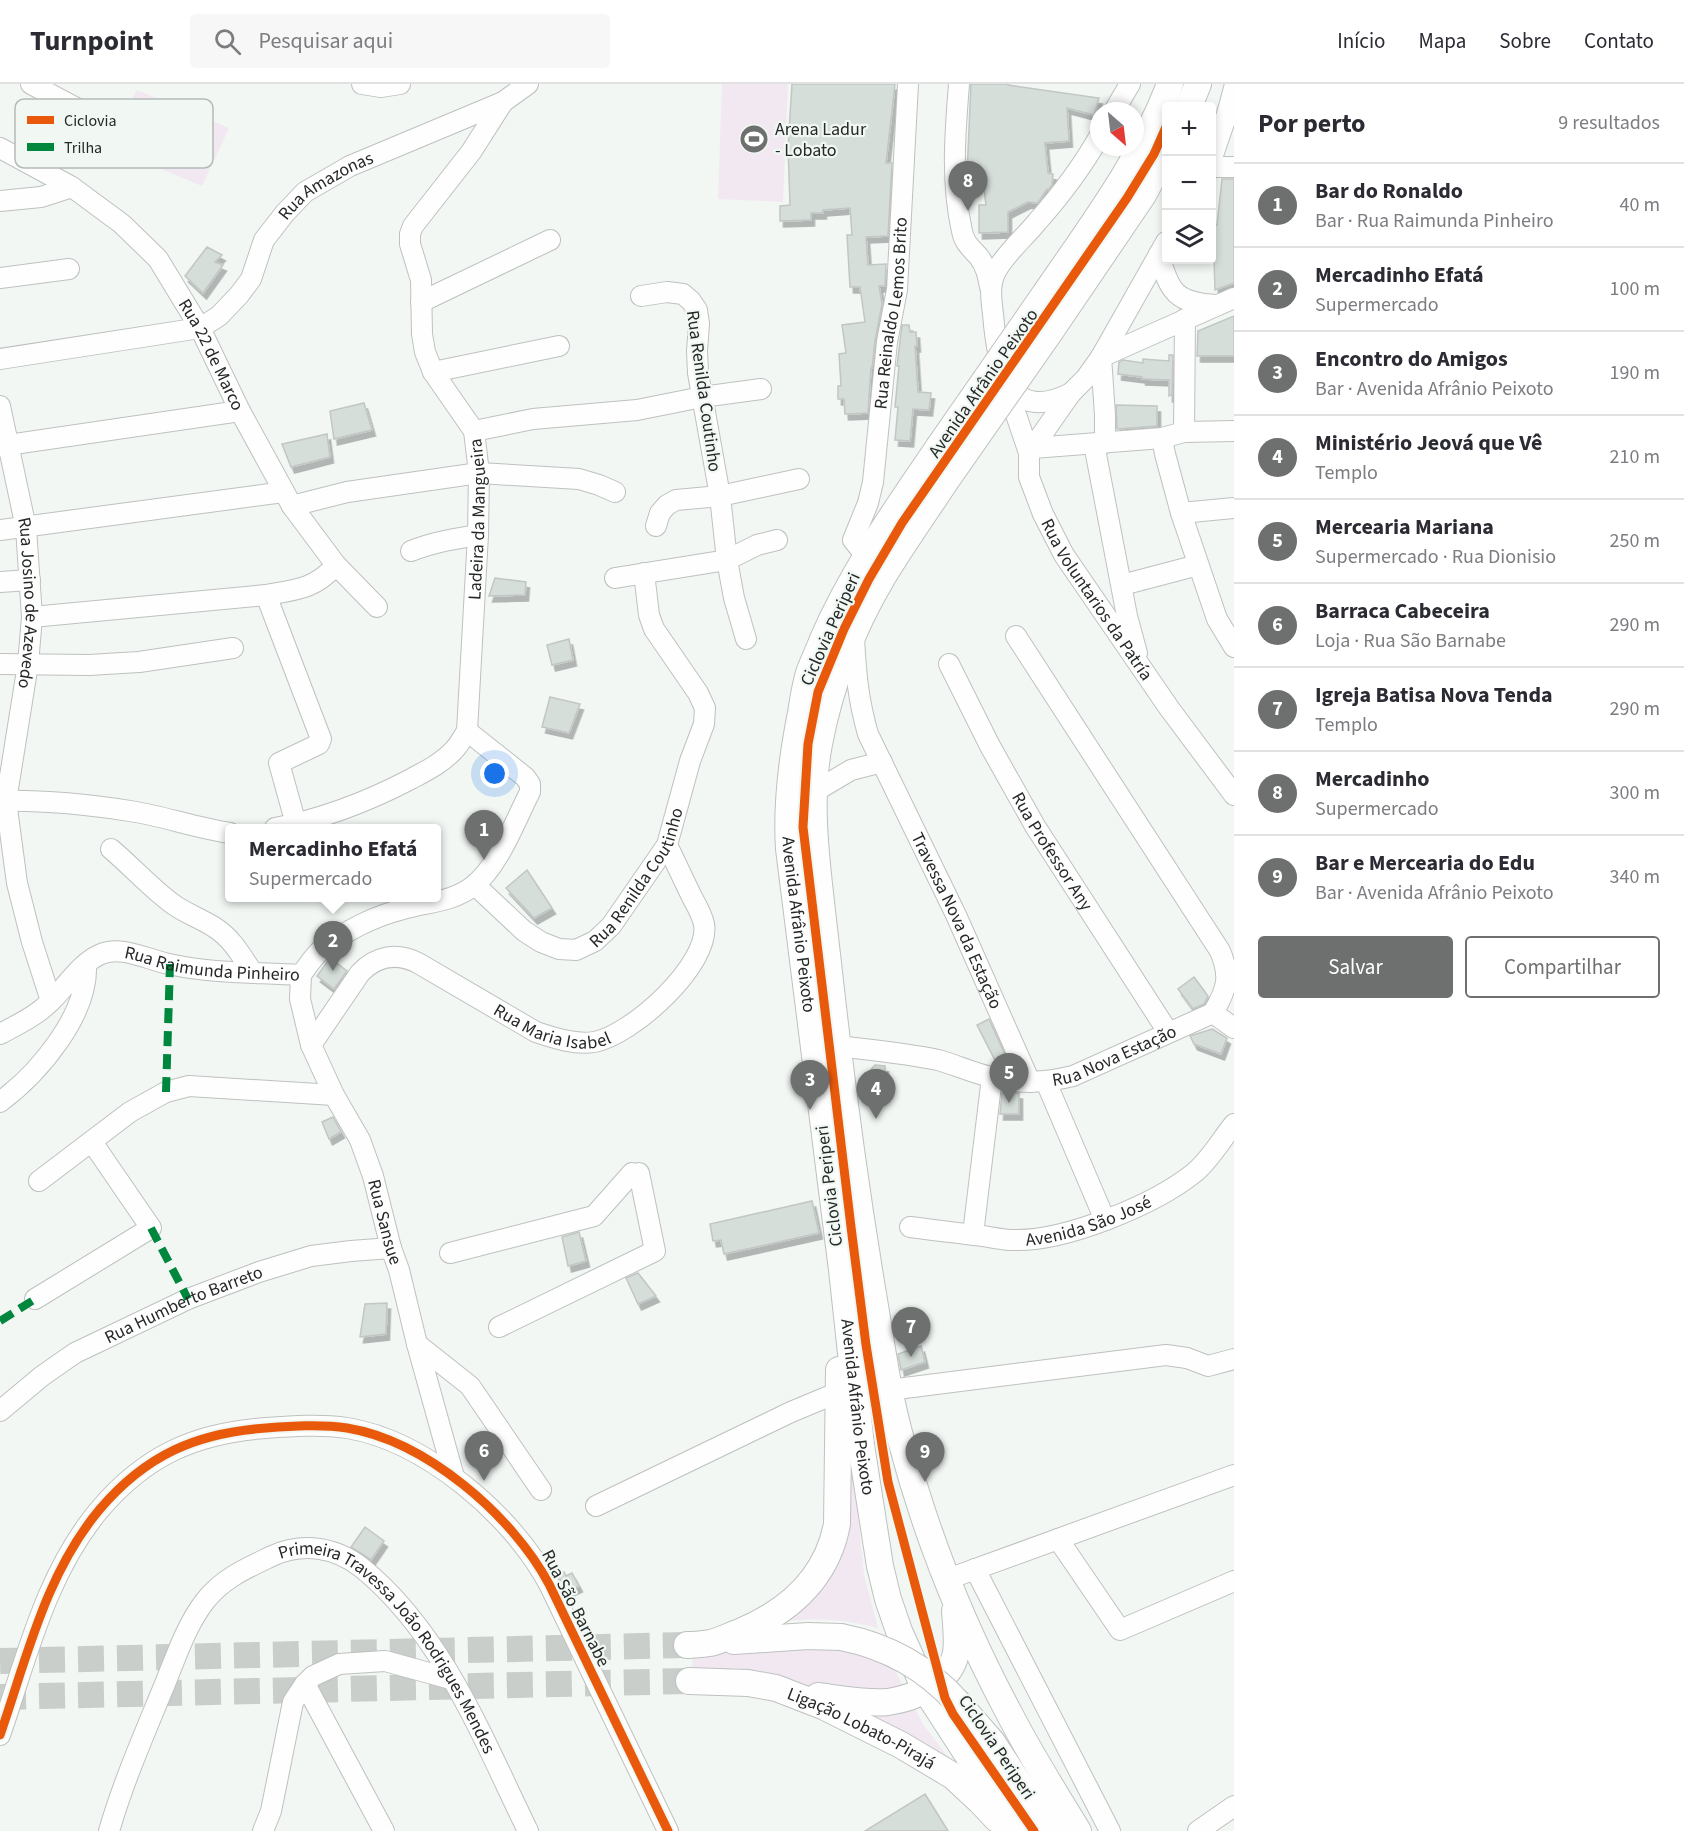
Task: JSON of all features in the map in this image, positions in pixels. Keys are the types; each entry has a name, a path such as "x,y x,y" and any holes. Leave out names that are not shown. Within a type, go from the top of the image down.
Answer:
{"main road":[{"name":"Avenida Afrânio Peixoto","path":"1017,1831 925,1689 899,1631 880,1566 861,1445 842,1270 787,824 794,746 809,672 860,548 938,448 1117,187 1164,102 1170,84"},
{"path":"1191,102 1198,84"},
{"name":"Avenida Afrânio Peixoto","path":"1078,1831 1008,1711 951,1588 900,1438 889,1390 861,1221 815,848 814,792 818,747 828,703 854,632 882,579 945,482 1143,195 1165,156"},
{"path":"842,1270 837,1524 834,1539 825,1562 801,1595 754,1626 700,1644 808,1636 842,1637 877,1646 911,1663 932,1677 992,1742 1050,1831"},
{"path":"788,1692 867,1702 888,1702 906,1697 939,1681 953,1663 956,1652 951,1588"},
{"name":"Ligação Lobato-Pirajá","path":"689,1681 748,1683 776,1688 825,1707 901,1745 953,1776 1008,1831"}],"street":[{"path":"31,84 59,99"},
{"path":"503,102 528,84"},
{"name":"Rua Reinaldo Lemos Brito","path":"860,548 873,482 887,342 897,290 908,84"},
{"path":"959,84 954,151 962,231 965,240 987,273 1002,372 1011,387 1022,398 1030,401 1048,403 1071,393"},
{"path":"1119,102 1130,84"},
{"path":"1213,156 1231,112 1234,88"},
{"name":"Ladeira da Mangueira","path":"467,731 478,536 479,473 474,431 433,372 425,352 422,334 421,280 410,244 410,234 412,226 471,152 503,102"},
{"name":"Rua Amazonas","path":"200,328 219,315 239,295 251,279 264,240 305,192 350,166 503,102"},
{"name":"Rua 22 de Marco","path":"0,148 15,156"},
{"path":"990,287 1006,257 1044,214 1090,150"},
{"path":"1216,167 1234,167"},
{"name":"Rua 22 de Marco","path":"36,168 72,188 122,224 158,259 200,328 240,411 288,499 336,565 377,607"},
{"path":"0,201 41,197 72,188"},
{"path":"421,302 550,240"},
{"path":"1031,451 1071,393 1086,378 1101,357 1162,250"},
{"path":"979,258 1006,257"},
{"path":"1164,264 1164,274 1171,287 1182,298 1196,304 1225,302"},
{"path":"0,278 69,269"},
{"name":"Rua Renilda Coutinho","path":"641,296 667,292 683,294 697,310 698,373 720,496 727,560 734,598 746,639"},
{"path":"1101,357 1225,302"},
{"path":"1184,432 1185,320"},
{"path":"0,359 200,328"},
{"path":"433,372 559,346"},
{"path":"1101,357 1099,444 1105,506 1127,615 1141,667"},
{"name":"Rua Voluntarios da Patría","path":"1002,372 1031,451 1029,477 1043,514 1064,555 1169,708 1234,795"},
{"path":"474,431 533,419 637,410 702,397 760,389"},
{"name":"Rua Josino de Azevedo","path":"0,406 4,446 26,528 32,617 28,664 3,801 17,884 51,1001"},
{"path":"4,446 240,411"},
{"path":"1031,451 1162,438 1184,432 1234,431"},
{"path":"1162,438 1181,513 1198,565 1226,616 1234,647"},
{"path":"0,530 347,492 479,473 579,479 615,492"},
{"path":"656,526 660,513 676,500 720,496 799,479"},
{"path":"1181,513 1234,508"},
{"path":"411,551 428,544 478,536"},
{"path":"615,578 727,560 757,545 777,540"},
{"path":"32,617 266,595 303,589 318,581 336,565"},
{"path":"1122,585 1198,565"},
{"name":"Rua Renilda Coutinho","path":"475,885 524,931 541,942 559,949 576,950 595,941 611,926 667,845 690,761 704,724 705,708 698,693 654,629 649,615 644,573"},
{"path":"0,582 30,580"},
{"path":"266,595 321,739 319,744 279,763 296,824 333,813 396,787 433,767 454,750 467,731"},
{"name":"Travessa Nova da Estação","path":"854,632 856,683 868,734 1105,1220"},
{"path":"1016,636 1220,951 1226,966 1226,982 1213,1013 1234,1028"},
{"path":"0,664 89,665 139,662 233,648"},
{"name":"Rua Professor Any","path":"949,664 990,746 1035,826 1168,1032"},
{"name":"Rua Raimunda Pinheiro","path":"441,900 475,885 488,870 530,792 530,784 525,777 467,731"},
{"path":"814,792 851,770 882,762"},
{"path":"3,801 131,811 225,832"},
{"name":"Rua Maria Isabel","path":"311,1045 368,964 394,956 407,957 536,1032 551,1037 594,1042 635,1022 663,1000 678,982 702,940 704,925 667,845"},
{"path":"111,849 170,902 223,933 253,973"},
{"name":"Rua Raimunda Pinheiro","path":"86,963 110,951 122,951 170,964 227,973 301,975 320,951 344,934 377,918 433,902"},
{"path":"0,1034 28,1020 51,1001 86,963"},
{"path":"0,1102 37,1067 62,1038 76,1010 85,982 86,963"},
{"name":"Rua Sansue","path":"301,975 300,999 311,1045 334,1095 360,1140 373,1176 454,1477"},
{"name":"Rua Nova Estação","path":"838,1046 939,1060 992,1077 1038,1082 1073,1076 1213,1013"},
{"path":"973,1234 992,1077"},
{"path":"39,1181 130,1112 166,1092 189,1086 334,1095"},
{"name":"Avenida São José","path":"910,1227 1014,1240 1054,1235 1105,1220 1142,1204 1194,1173 1208,1159 1234,1124"},
{"path":"35,1299 151,1228 92,1142"},
{"path":"450,1253 594,1216 635,1173 655,1251 499,1328"},
{"name":"Rua Humberto Barreto","path":"0,1411 42,1376 75,1353 188,1299 259,1272 311,1256 391,1248"},
{"path":"417,1344 470,1386 541,1490"},
{"path":"889,1390 1166,1355 1187,1358 1207,1366 1234,1359"},
{"path":"596,1506 790,1412 838,1392"},
{"name":"Rua São Barnabe","path":"0,1735 46,1600 63,1562 102,1507 137,1474 156,1459 195,1440 224,1432 276,1427 348,1428 394,1443 454,1477 507,1525 538,1564 668,1831"},
{"path":"951,1588 975,1569 1234,1474"},
{"path":"1058,1539 1119,1630 1234,1581"},
{"name":"Primeira Travessa João Rodrigues Mendes","path":"109,1831 120,1795 183,1640 206,1600 235,1573 285,1550 306,1547 326,1549 360,1566 408,1615 427,1640 463,1698 528,1831"},
{"path":"975,1569 1110,1831"},
{"path":"263,1831 271,1811 293,1702 313,1676 339,1664 384,1661 451,1679"},
{"path":"305,1684 384,1831"},
{"path":"1198,1831 1234,1806"}],"shaded area":[{"name":"Arena Ladur - Lobato","path":"722,84 788,84 783,202 718,199"},
{"path":"137,90 159,99 132,99"},
{"path":"213,121 229,128 213,162"},
{"path":"159,168 210,168 202,186"},
{"path":"852,1456 864,1575 878,1628 831,1620 783,1621 802,1607 848,1457"},
{"path":"840,1646 891,1663 923,1724 950,1760 797,1681 762,1671 734,1668 692,1671 693,1655 742,1649"}],"building":[{"path":"792,84 895,84 886,163 892,163 888,236 866,237 868,265 886,264 885,286 879,286 882,304 871,368 868,413 845,414 844,399 838,399 838,386 841,386 839,354 846,353 842,325 865,322 860,287 850,287 847,235 852,235 850,208 811,213 811,220 780,221 780,206 790,205 788,147"},
{"path":"971,84 1008,84 1099,98 1098,102 1090,102 1090,114 1067,108 1069,141 1045,143 1048,173 1053,174 1052,185 1038,203 1028,202 1008,212 1008,232 979,233 979,205 986,205 982,175 967,174"},
{"path":"1222,179 1234,179 1234,283 1215,290 1214,264 1216,264"},
{"path":"207,247 222,255 215,262 223,265 203,293 185,276"},
{"path":"1234,316 1234,356 1197,356 1198,331"},
{"path":"902,325 909,325 910,332 916,332 918,392 931,393 929,410 913,409 910,441 895,440 898,407 895,407 899,366 897,366"},
{"path":"1169,355 1173,355 1172,395 1169,396 1169,380 1142,379 1142,377 1118,374 1119,362 1123,360 1143,363 1143,359 1169,361"},
{"path":"364,403 372,430 334,439 330,411"},
{"path":"1116,405 1157,406 1157,426 1117,429"},
{"path":"327,434 330,457 291,467 282,444"},
{"path":"495,578 526,582 525,595 489,596"},
{"path":"569,639 573,660 552,665 547,645"},
{"path":"550,697 580,704 569,733 542,727"},
{"path":"527,870 552,908 534,918 506,888"},
{"path":"330,958 347,971 334,989 317,976"},
{"path":"1194,977 1208,996 1204,1004 1193,1009 1178,989"},
{"path":"989,1019 1011,1068 998,1066 977,1025"},
{"path":"1212,1029 1227,1038 1221,1054 1194,1044 1190,1036"},
{"path":"875,1065 885,1066 885,1088 864,1088 864,1077"},
{"path":"1002,1093 1019,1093 1019,1114 1000,1114"},
{"path":"333,1117 341,1132 329,1139 322,1122"},
{"path":"812,1201 819,1233 724,1254 721,1240 713,1241 710,1224"},
{"path":"579,1232 586,1261 568,1266 562,1237"},
{"path":"638,1273 656,1296 638,1304 626,1278"},
{"path":"387,1303 386,1334 360,1337 365,1304"},
{"path":"921,1346 925,1362 901,1370 898,1354"},
{"path":"365,1527 384,1541 371,1560 351,1547"},
{"path":"564,1572 566,1576 572,1573 579,1586 566,1592 558,1575"},
{"path":"925,1794 948,1831 865,1831"}],"tunnel":[{"path":"0,1661 687,1645"},
{"path":"0,1697 689,1681"}],"marked path":[{"path":"166,1092 170,964"},
{"path":"151,1228 188,1299"},
{"path":"0,1321 35,1299"}],"cycle path":[{"name":"Ciclovia Periperi","path":"1034,1831 953,1714 945,1698 888,1482 866,1345 803,827 808,744 818,692 844,629 869,579 902,523 1127,198 1154,154 1162,136"},
{"path":"0,1735 29,1646 65,1560 81,1534 117,1490 154,1461 174,1450 217,1435 286,1427 347,1428 377,1436 407,1448 436,1465 464,1485 513,1532 549,1584 668,1831"}],"place":[{"name":"Arena Ladur - Lobato","path":"754,139"},
{"name":"Mercadinho","path":"968,211"},
{"name":"Bar do Ronaldo","path":"484,860"},
{"name":"Mercadinho Efatá","path":"333,971"},
{"name":"Mercearia Mariana","path":"1009,1103"},
{"name":"Encontro do Amigos","path":"810,1110"},
{"name":"Ministério Jeová que Vê","path":"876,1119"},
{"name":"Igreja Batisa Nova Tenda","path":"911,1357"},
{"name":"Barraca Cabeceira","path":"484,1481"},
{"name":"Bar e Mercearia do Edu","path":"925,1482"}]}
